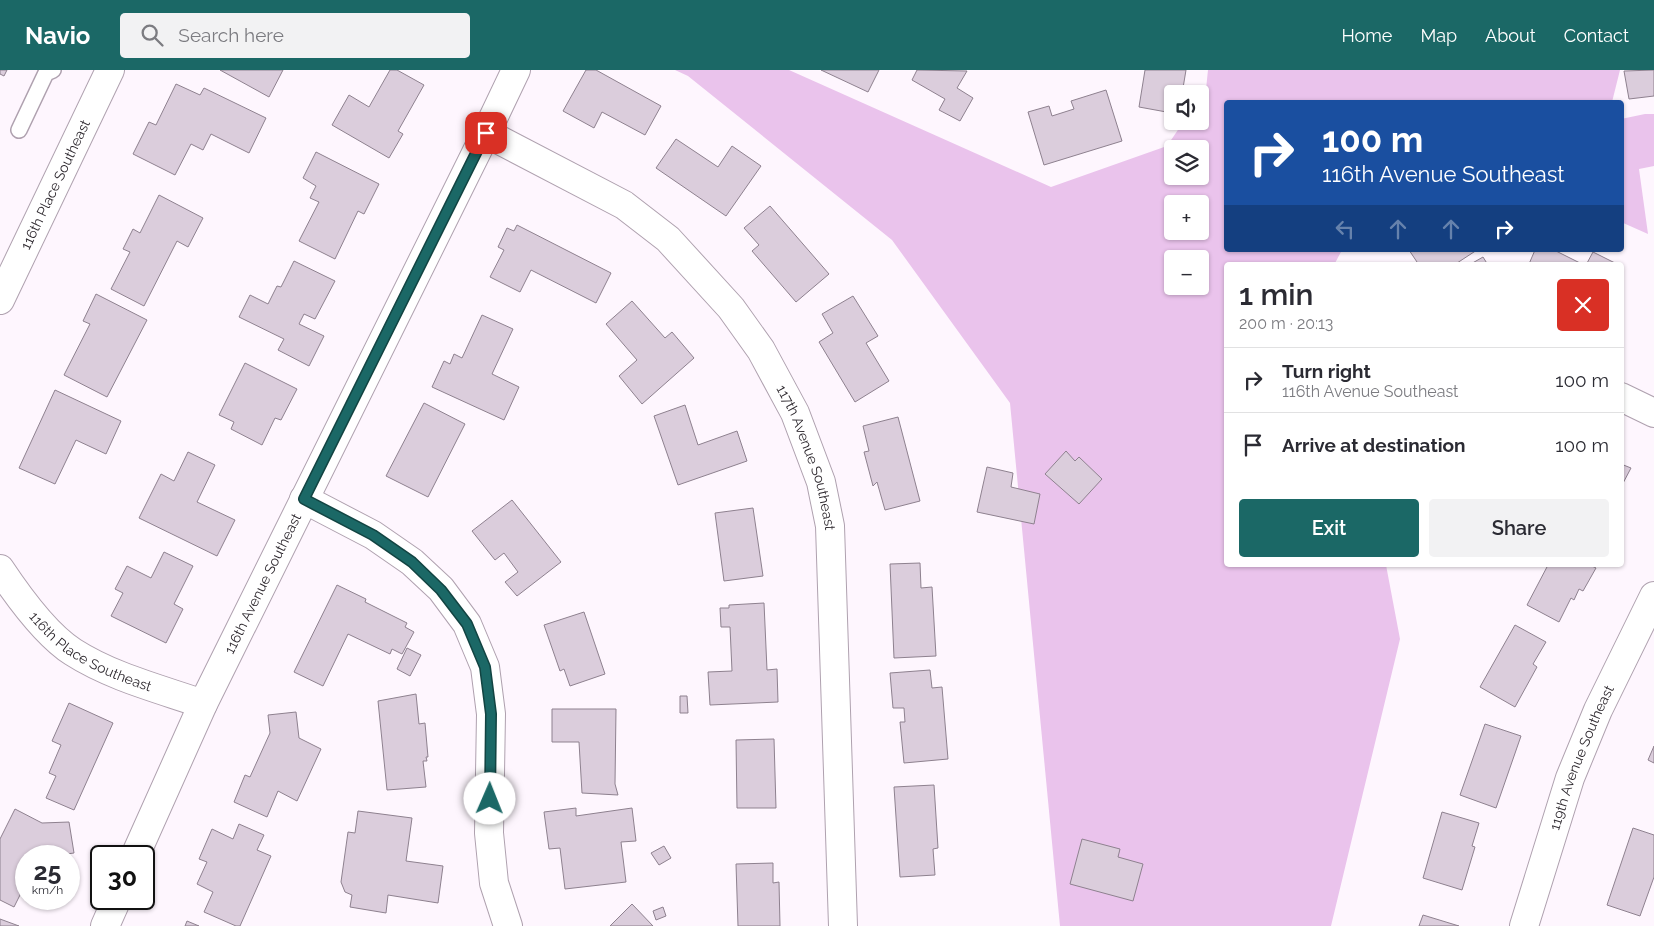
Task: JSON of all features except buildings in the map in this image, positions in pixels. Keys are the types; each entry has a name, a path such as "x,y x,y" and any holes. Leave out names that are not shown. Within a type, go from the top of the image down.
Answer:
{"street":[{"name":"116th Place Southeast","path":"0,300 110,70"},
{"name":"116th Avenue Southeast","path":"140,845 204,704 516,70"},
{"name":"117th Avenue Southeast","path":"486,133 624,205 668,239 731,308 761,350 795,413 820,482 830,526 843,926"},
{"path":"1624,398 1654,413"},
{"path":"304,499 373,535 412,562 441,590 467,624 485,667 491,714 489,833 494,883 508,926"},
{"name":"116th Place Southeast","path":"0,569 20,599 52,634 71,651 104,669 204,704"},
{"name":"119th Avenue Southeast","path":"1524,926 1570,778 1598,710 1654,596"},
{"path":"105,926 112,910"}],"lane":[{"path":"19,130 46,73 53,70"}],"shaded area":[{"path":"675,70 789,70 1051,187 1164,147 1164,185 1209,185 1209,140 1171,140 1178,130 1209,130 1209,85 1206,85 1208,70 1620,70 1612,100 1224,100 1224,252 1341,252 1336,262 1224,262 1224,567 1386,567 1400,639 1331,926 1060,926 1010,403 892,240 688,76"},
{"path":"1654,114 1654,166 1639,169 1648,234 1624,223 1624,118"}],"route":[{"path":"486,133 304,499 373,535 412,562 441,590 467,624 485,667 491,714 490,799"}]}
